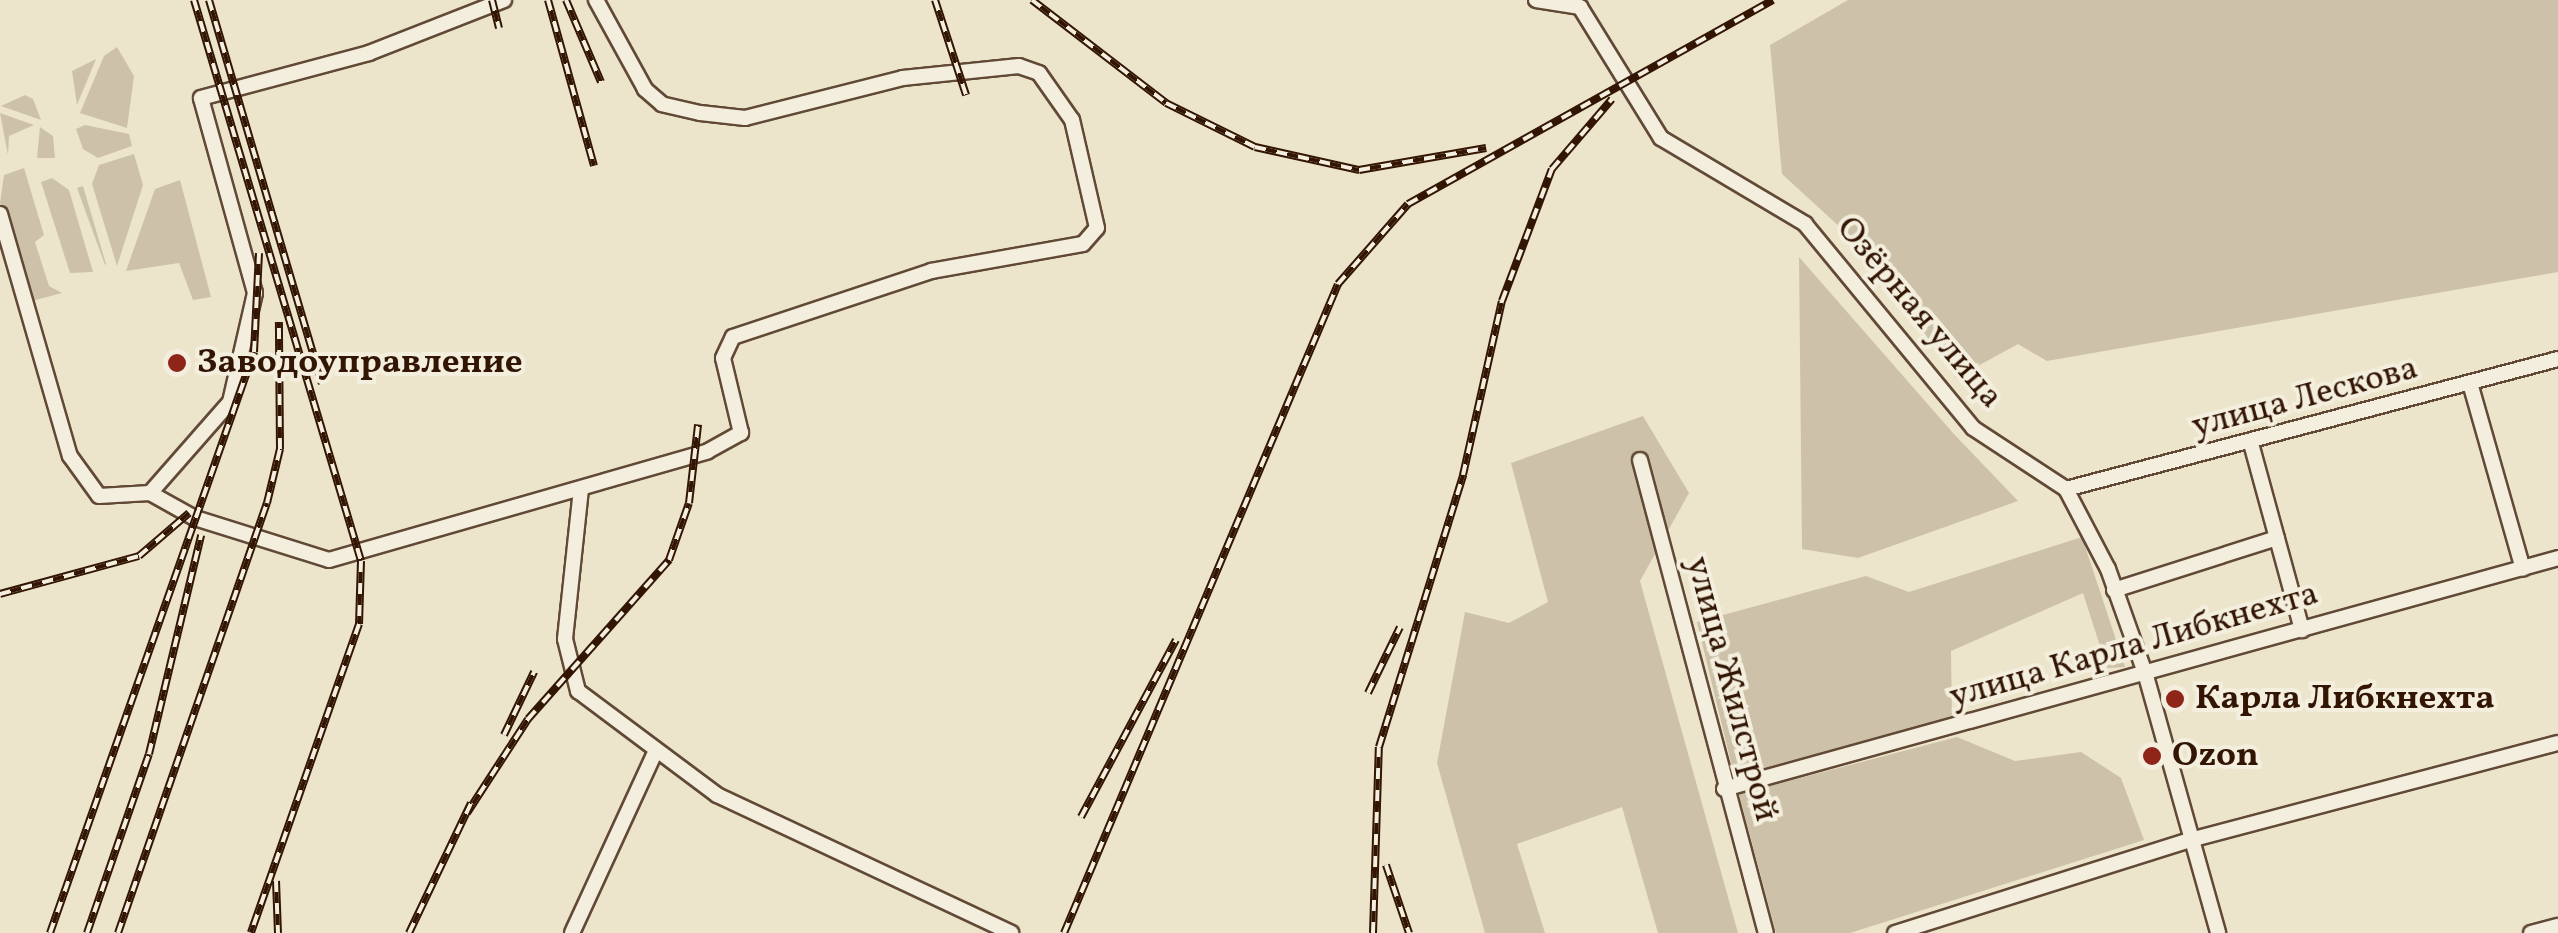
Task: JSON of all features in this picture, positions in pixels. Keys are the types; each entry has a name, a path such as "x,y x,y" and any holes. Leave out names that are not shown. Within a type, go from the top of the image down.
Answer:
{"street":[{"path":"150,494 230,402 254,292 201,98 369,54 504,0"},
{"path":"0,214 70,456 99,496 150,494 194,518 329,560 580,488 741,433 723,358 733,337 756,326 931,271 1083,244 1097,228 1072,120 1039,73 1019,66 903,78 745,118 700,113 645,89 596,0"},
{"path":"1536,0 1582,3"},
{"name":"Озёрная улица","path":"1582,3 1661,138 1805,224 1973,428 2066,490"},
{"name":"улица Лескова","path":"2066,490 2252,447 2558,359"},
{"path":"2470,383 2523,569"},
{"path":"2252,447 2302,630"},
{"name":"улица Жилстрой","path":"1640,460 1724,789 1766,933"},
{"path":"580,488 565,653 578,691 717,795 1011,933"},
{"path":"2066,490 2114,590 2146,676 2218,933"},
{"path":"2114,590 2277,538"},
{"name":"улица Карла Либкнехта","path":"1724,789 2146,676 2558,558"},
{"path":"1895,933 2194,839 2558,743"},
{"path":"572,933 656,750"}],"shaded area":[{"path":"1848,0 2558,0 2558,272 2047,361 2018,344 1956,378 1866,251 1782,174 1770,45"},
{"path":"117,47 134,76 127,128 80,113 104,56"},
{"path":"96,59 77,105 72,71"},
{"path":"25,95 33,99 41,120 1,106"},
{"path":"0,113 34,125 9,136 8,155"},
{"path":"85,125 129,134 132,146 98,158 83,149 76,129"},
{"path":"40,127 53,136 55,158 37,158"},
{"path":"134,154 143,185 117,266 92,184 99,165"},
{"path":"24,168 44,235 35,242 49,286 62,293 28,302 0,203 4,175"},
{"path":"52,178 69,190 93,272 70,273 41,182"},
{"path":"180,180 211,297 193,300 179,263 126,271 155,189"},
{"path":"83,186 106,264 105,265 77,188"},
{"path":"1799,257 2018,501 1858,558 1802,549"},
{"path":"1643,416 1689,493 1640,581 1738,933 1658,933 1622,807 1517,844 1545,933 1485,933 1437,763 1465,612 1509,623 1548,602 1511,463"},
{"path":"2082,537 2125,667 2107,668 2083,593 1951,651 1952,719 1735,779 1697,622 1866,576 1909,592"},
{"path":"1957,737 2015,761 2081,752 2121,778 2144,840 1850,933 1776,933 1739,794"}],"railway":[{"path":"194,0 361,561 359,624 251,933"},
{"path":"209,0 322,384"},
{"path":"492,0 499,28"},
{"path":"548,0 594,166"},
{"path":"566,0 601,82"},
{"path":"935,0 966,95"},
{"path":"1032,0 1166,103 1255,147 1359,170 1486,148"},
{"path":"1064,933 1338,284 1408,204 1773,0"},
{"path":"1373,933 1379,747 1463,475 1502,301 1552,169 1612,99"},
{"path":"50,933 254,352 259,253"},
{"path":"118,933 267,503 280,449 279,322"},
{"path":"467,813 528,719 669,560 689,503 698,425"},
{"path":"0,594 139,556 189,513"},
{"path":"87,933 149,754 201,535"},
{"path":"1368,693 1400,627"},
{"path":"1081,817 1176,640"},
{"path":"504,735 534,672"},
{"path":"409,933 471,803"},
{"path":"1386,865 1409,933"},
{"path":"276,881 278,933"}],"place":[{"name":"Заводоуправление","path":"177,363"},
{"name":"Карла Либкнехта","path":"2175,699"},
{"name":"Ozon","path":"2152,756"}]}
